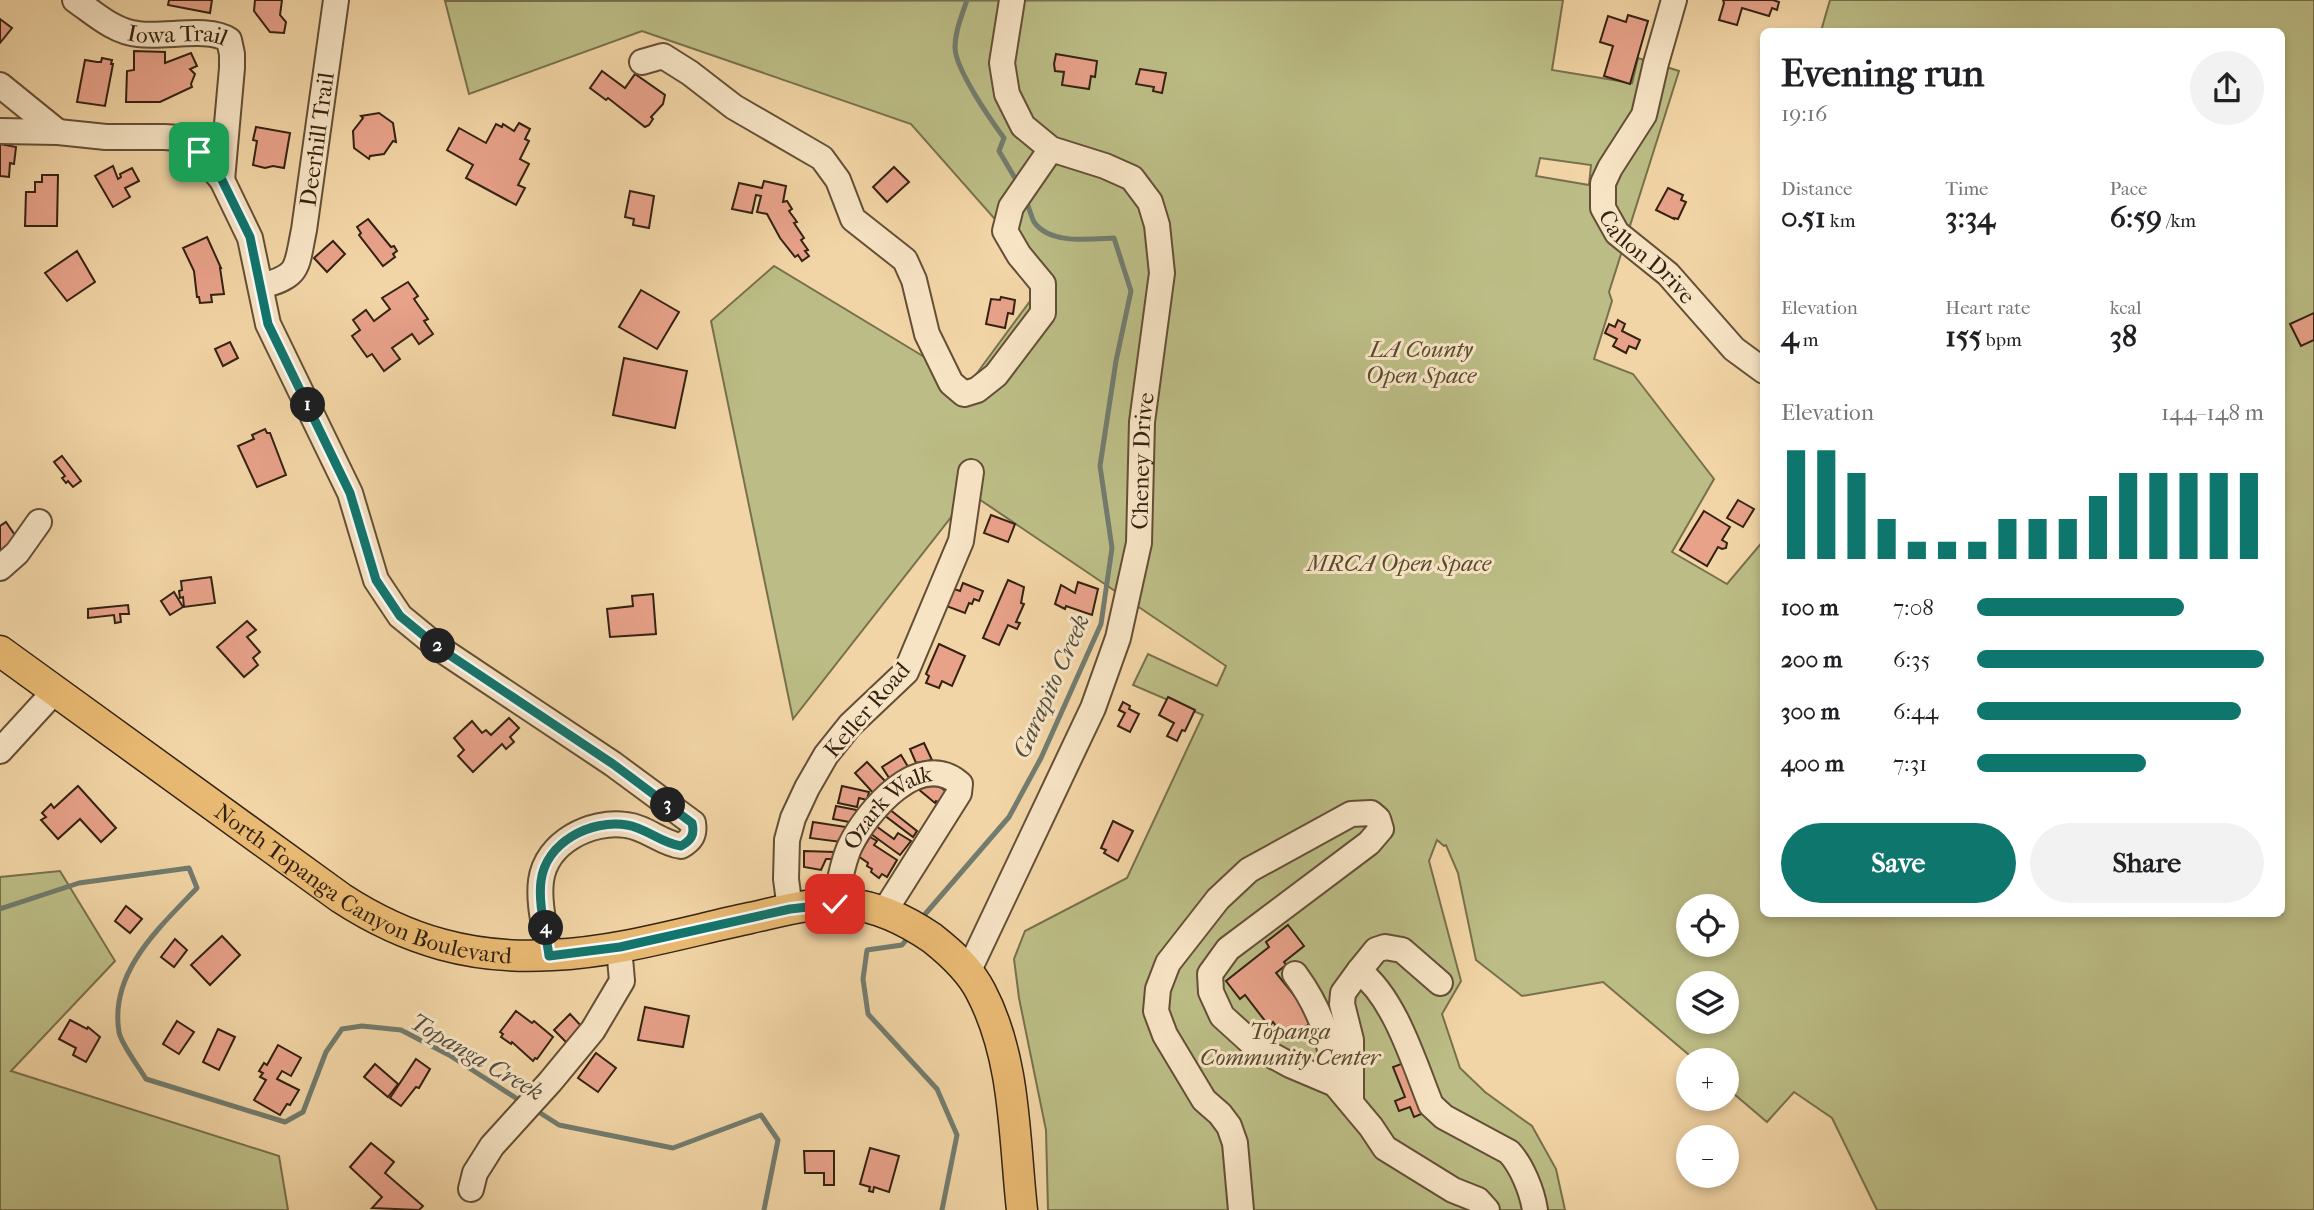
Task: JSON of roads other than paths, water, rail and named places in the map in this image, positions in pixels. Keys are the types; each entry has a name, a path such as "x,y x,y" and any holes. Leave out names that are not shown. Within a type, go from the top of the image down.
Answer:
{"main road":[{"name":"North Topanga Canyon Boulevard","path":"0,651 331,891 406,934 455,948 502,955 549,956 620,947 790,909 835,904 860,906 890,915 929,936 968,972 981,992 1004,1057 1011,1094 1022,1210"}],"street":[{"name":"Iowa Trail","path":"75,0 118,29 135,34 219,34 229,40 232,68 222,180"},
{"name":"Deerhill Trail","path":"261,286 289,277 296,268 304,230 336,0"},
{"name":"Cheney Drive","path":"968,972 1093,708 1118,638 1139,543 1142,422 1162,273 1157,225 1150,202 1132,178 1105,166 1051,149 1023,126 1007,94 1002,63 1012,0"},
{"name":"Callon Drive","path":"1675,0 1644,115 1603,183 1603,208 1617,233 1668,274 1734,349 1760,368"},
{"path":"642,62 663,56 734,107 822,158 838,180 853,219 905,260 914,280 927,334 951,383 964,394 977,390 996,374 1043,313 1043,284 1019,256 1005,231 1016,198 1051,149"},
{"path":"0,85 58,132"},
{"path":"0,131 180,138 192,145 222,180 250,237 268,324 350,493 376,580 400,616 439,648 613,764 692,823 694,832 691,840 681,846 670,845 634,826 623,824 595,826 565,841 549,860 541,881 549,956"},
{"name":"Keller Road","path":"790,909 786,879 786,840 793,818 826,755 850,725 906,672 961,541 971,472"},
{"path":"0,568 17,553 39,522"},
{"path":"0,751 54,692"},
{"name":"Ozark Walk","path":"835,904 849,848 864,821 880,802 924,772 951,776 960,784 959,793 890,915"},
{"path":"1241,1210 1235,1143 1229,1126 1204,1100 1165,1035 1156,1012 1158,989 1168,963 1218,899 1249,870 1351,814 1371,813 1378,819 1381,829 1369,843 1228,949 1210,974 1211,992 1222,1016 1255,1046 1343,1093"},
{"path":"471,1189 479,1164 593,1030 622,981 620,947"},
{"path":"1343,1093 1351,1040 1342,1004 1343,993 1376,950 1385,947 1402,950 1440,983"},
{"path":"1359,971 1373,981 1389,1005 1431,1105 1444,1117 1509,1152 1523,1175 1535,1210"},
{"path":"1294,974 1308,992 1325,1028 1343,1093 1385,1148 1436,1180 1478,1200 1488,1210"}],"waterway":[{"name":"Garapito Creek","path":"967,0 956,35 957,57 975,94 1004,138 999,151 1019,185"},
{"name":"Garapito Creek","path":"920,920 1009,817 1041,758 1101,624 1112,548 1100,466 1116,361 1131,291 1114,238 1071,239 1050,234 1034,222 1026,201"},
{"name":"Topanga Creek","path":"0,909 79,883 189,868 197,888 140,952 122,990 118,1010 120,1037 146,1079 285,1122 303,1112 326,1052 342,1029 362,1026 401,1030 449,1055 522,1102"},
{"name":"Garapito Creek","path":"911,934 902,945 867,950 863,979 868,1014 937,1089 957,1135 942,1210"},
{"name":"Topanga Creek","path":"534,1109 559,1125 673,1148 761,1115 778,1140 764,1210"}],"park label":[{"name":"LA County Open Space","path":"1421,362"},
{"name":"MRCA Open Space","path":"1399,563"},
{"name":"Topanga Community Center","path":"1290,1044"}]}
